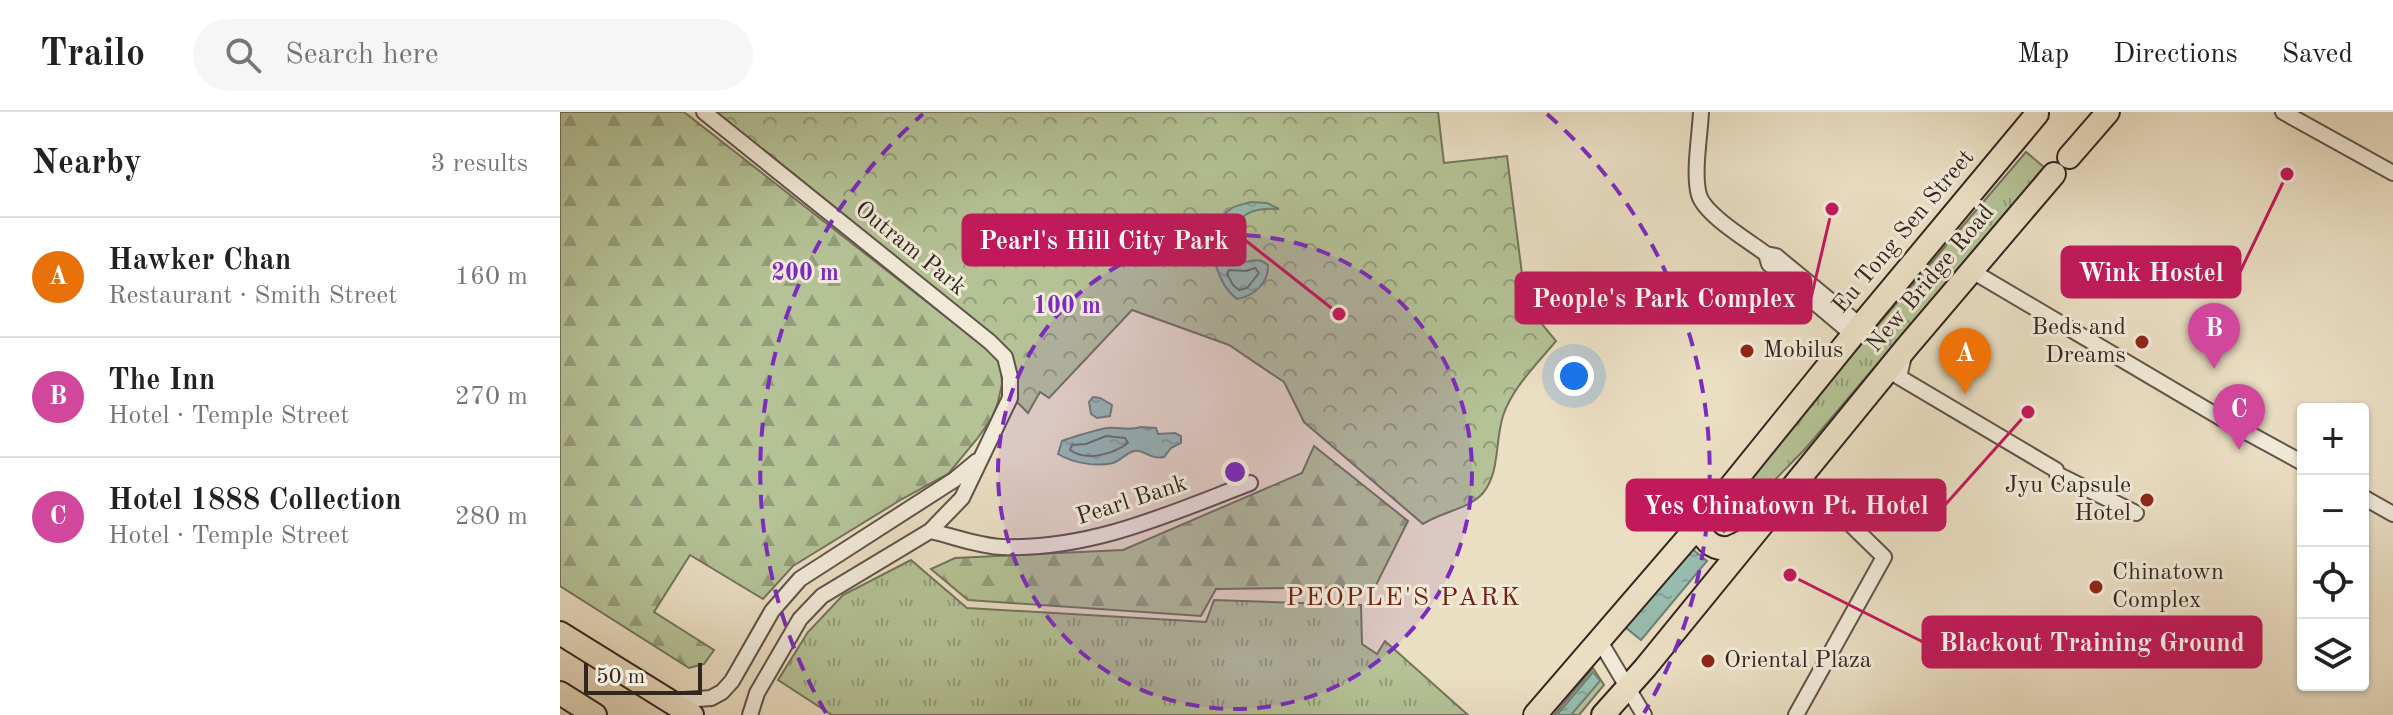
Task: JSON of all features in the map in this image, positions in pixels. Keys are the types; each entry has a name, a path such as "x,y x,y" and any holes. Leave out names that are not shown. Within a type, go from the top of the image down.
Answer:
{"main road":[{"name":"New Bridge Road","path":"1603,715 1906,348 2108,112"},
{"name":"Eu Tong Sen Street","path":"1535,715 1598,638 1700,523 2037,114"},
{"path":"1700,523 1704,540 1719,547 1729,548 1748,539"},
{"path":"560,633 692,715"},
{"path":"560,693 595,715"}],"street":[{"name":"Outram Park","path":"704,112 1005,357 1010,398 962,498 930,531 822,596 800,619 757,693 750,715"},
{"path":"1701,112 1698,184 1700,198 1708,210 1766,254 1769,264 1857,330"},
{"path":"2283,112 2393,173"},
{"path":"1972,271 2222,419 2297,460"},
{"path":"1906,348 1899,377 1975,425"},
{"path":"1883,376 2056,470 2057,474 2136,513"},
{"name":"Outram Park","path":"669,701 711,698 722,692 732,681 772,611 800,579 954,480 983,455"},
{"path":"1796,715 1884,557 1800,475"},
{"name":"Pearl Bank","path":"930,531 1004,547 1074,543 1133,528 1250,483"},
{"path":"2369,500 2393,514"},
{"path":"1598,638 1644,715"}],"green space":[{"path":"560,112 684,112 982,345 996,357 1001,369 1002,384 992,418 948,474 793,566 763,599 690,555 654,612 714,650 704,664 689,668 560,586"},
{"path":"714,112 1438,112 1444,163 1507,156 1524,290 1537,318 1556,341 1507,406 1492,476 1483,493 1470,503 1423,524 1304,422 1284,382 1229,345 1132,310 1049,398 1040,392 1028,413 1016,401 1017,376 1011,354"},
{"path":"2026,152 2044,167 1806,448 1724,532 1711,520"},
{"path":"1314,446 1408,521 1375,587 1216,589 1201,616 968,600 931,569 955,558 1123,550 1302,473"},
{"path":"911,560 967,608 1206,622 1214,600 1361,605 1362,644 1377,654 1385,641 1468,715 832,715 778,680 808,632 843,595"},
{"path":"1593,668 1604,685 1579,715 1554,715"}],"water":[{"path":"1251,202 1267,203 1279,209 1261,209 1247,214 1236,223 1227,239 1236,262 1256,260 1268,265 1268,272 1259,288 1237,299 1221,279 1214,254 1214,240 1223,217 1234,207"},
{"path":"1093,397 1112,405 1110,416 1097,418 1091,414 1089,402"},
{"path":"1107,428 1156,428 1158,434 1175,433 1181,436 1181,443 1171,448 1164,457 1134,451 1116,462 1099,465 1071,460 1058,454 1062,441 1070,438"},
{"path":"1691,548 1707,561 1641,640 1625,627"},
{"path":"1593,672 1600,681 1571,715 1557,715"}],"place":[{"name":"Wink Hostel","path":"2287,174"},
{"name":"People's Park Complex","path":"1832,209"},
{"name":"Pearl's Hill City Park","path":"1339,314"},
{"name":"Beds and Dreams","path":"2142,342"},
{"name":"Mobilus","path":"1747,351"},
{"name":"The Inn","path":"2214,369"},
{"name":"Hawker Chan","path":"1965,394"},
{"name":"Yes Chinatown Pt. Hotel","path":"2028,412"},
{"name":"Hotel 1888 Collection","path":"2239,450"},
{"name":"Jyu Capsule Hotel","path":"2147,500"},
{"name":"Blackout Training Ground","path":"1790,575"},
{"name":"Chinatown Complex","path":"2096,587"},
{"name":"Oriental Plaza","path":"1708,661"}],"district":[{"name":"PEOPLE'S PARK","path":"1404,598"}]}
